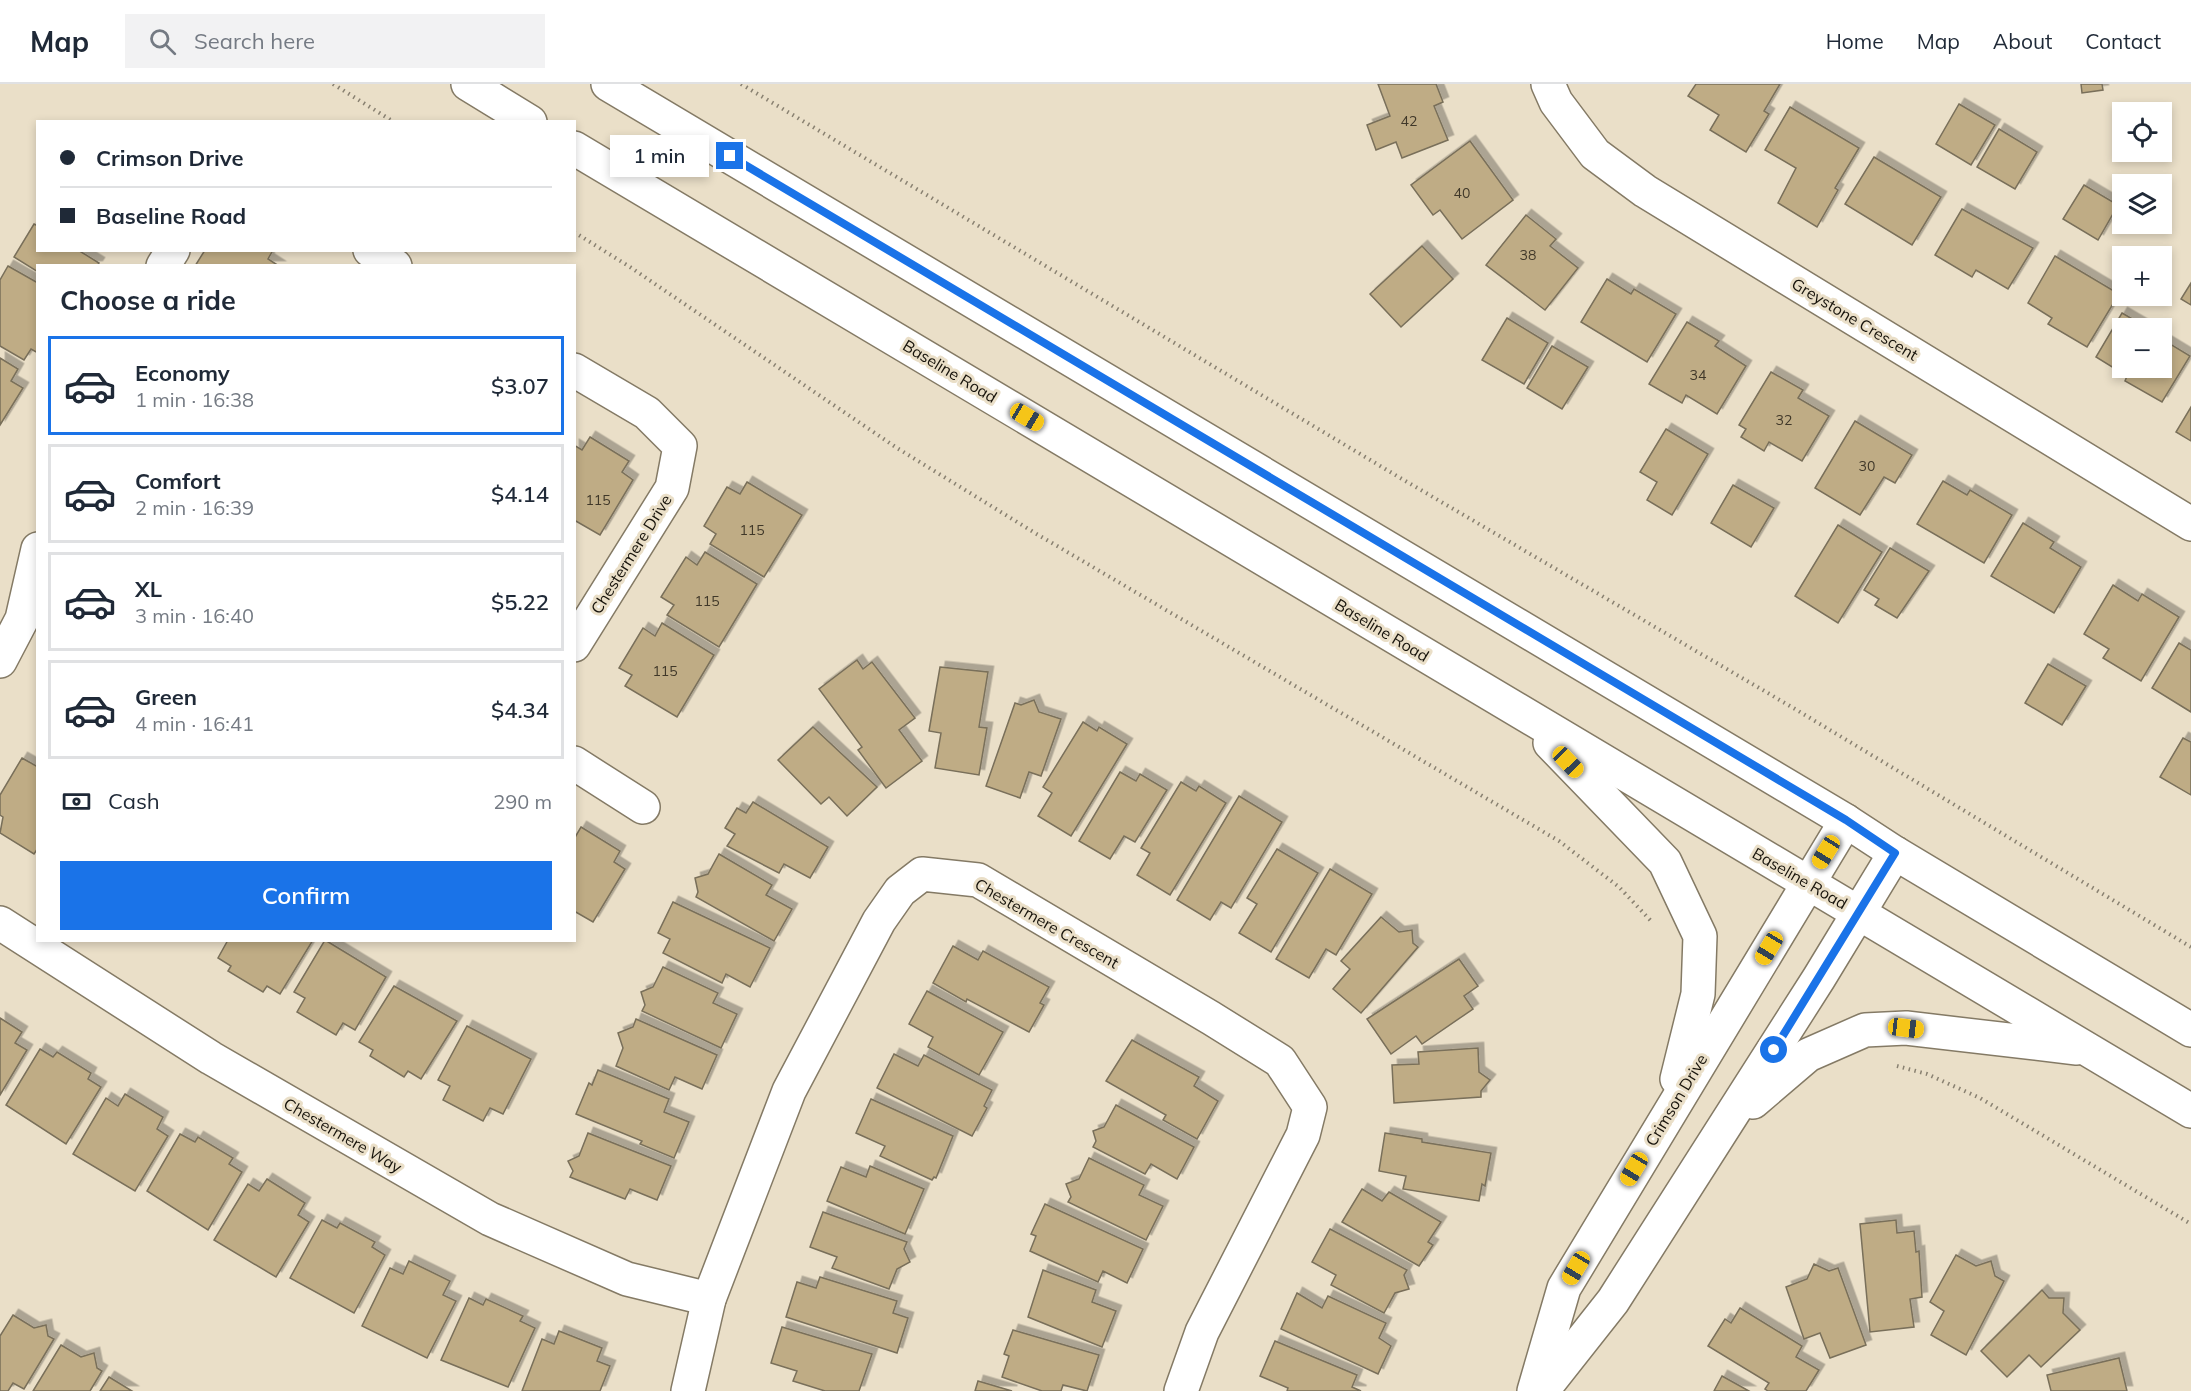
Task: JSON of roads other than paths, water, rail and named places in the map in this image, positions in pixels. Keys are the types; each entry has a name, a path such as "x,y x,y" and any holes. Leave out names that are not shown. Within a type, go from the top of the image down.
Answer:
{"street":[{"path":"468,84 527,120"},
{"path":"608,84 1846,820 1895,853 2191,1029"},
{"name":"Greystone Crescent","path":"1548,84 1556,102 1595,154 1645,191 2191,524"},
{"name":"Baseline Road","path":"576,149 2191,1110"},
{"path":"373,252 392,264"},
{"name":"Chestermere Drive","path":"576,371 647,413 680,446 672,488 576,642"},
{"path":"0,661 22,619 36,558"},
{"path":"1520,712 1665,862 1700,936 1698,994 1669,1110"},
{"path":"576,764 643,807"},
{"name":"Crimson Drive","path":"1534,1391 1564,1288 1669,1110 1846,820"},
{"path":"1542,1391 1613,1301 1728,1122 1895,853"},
{"name":"Chestermere Crescent","path":"688,1391 709,1299 789,1091 879,921 900,891 922,874 978,880 1280,1061 1310,1107 1303,1135 1202,1332 1181,1391"},
{"name":"Chestermere Way","path":"0,923 211,1058 490,1219 627,1279 709,1299"},
{"path":"1728,1122 1808,1055 1865,1030 1906,1028 2089,1049"}]}
